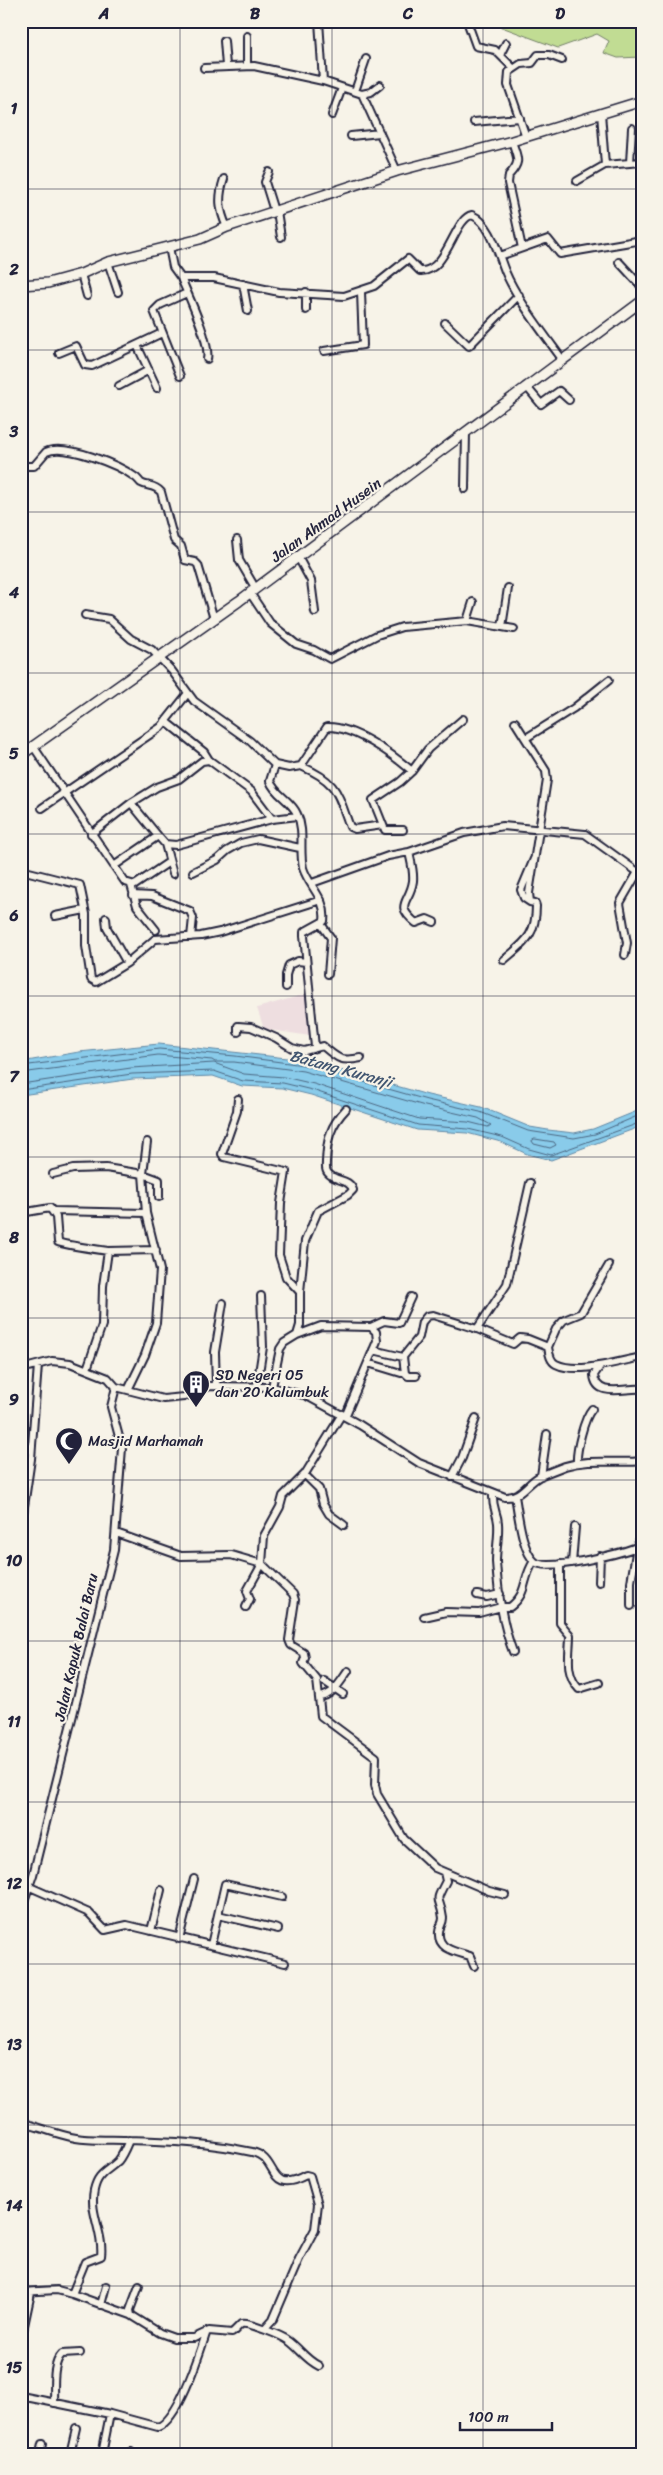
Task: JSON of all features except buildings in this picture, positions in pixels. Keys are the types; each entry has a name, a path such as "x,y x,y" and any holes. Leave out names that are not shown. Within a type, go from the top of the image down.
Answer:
{"main road":[{"path":"21,285 48,283 81,274 108,262 200,239 227,227 397,171 526,137 642,101"},
{"name":"Jalan Ahmad Husein","path":"21,755 253,591 526,386 641,304"}],"street":[{"path":"319,21 323,81"},
{"path":"467,21 476,46 495,50 513,68"},
{"path":"247,36 248,65"},
{"path":"224,41 226,66"},
{"path":"500,55 506,43"},
{"path":"526,137 507,79 513,68 532,63 538,55 548,55 562,60"},
{"path":"366,59 359,92 397,171"},
{"path":"204,68 248,65 323,81 359,92 371,92 380,85"},
{"path":"332,115 342,88"},
{"path":"601,113 605,166"},
{"path":"474,122 520,118"},
{"path":"630,163 632,128"},
{"path":"351,136 380,133"},
{"path":"512,141 518,162 516,168 509,175 508,183 522,248"},
{"path":"577,182 605,166 642,162"},
{"path":"269,172 265,182 275,211 281,238"},
{"path":"224,179 219,202 221,214 227,227"},
{"path":"181,278 214,278 278,292 306,292 344,296 361,292 379,284 407,260 411,260 422,271 429,268 448,249 463,221 470,215 475,216 482,224 500,256 508,277 562,360"},
{"path":"500,256 548,240 557,253 563,254 614,243 642,240"},
{"path":"169,247 173,267 181,278 206,345 207,359"},
{"path":"108,262 118,292"},
{"path":"619,262 642,287"},
{"path":"81,274 87,296"},
{"path":"244,284 248,311"},
{"path":"306,292 306,310"},
{"path":"324,351 364,345 361,292"},
{"path":"180,376 154,314 155,308 187,293"},
{"path":"445,323 469,346 519,295"},
{"path":"58,353 76,346 84,365 92,366 162,333"},
{"path":"137,345 157,388"},
{"path":"119,386 148,370"},
{"path":"526,386 541,404 559,391 569,400"},
{"path":"465,489 466,432"},
{"path":"21,466 34,466 46,452 61,450 95,458 126,472 140,482 157,487 161,492 174,540 181,546 185,560 195,562 198,565 214,619"},
{"path":"237,540 239,560 270,623 296,644 314,650 330,659 377,635 402,627 467,621 514,629"},
{"path":"298,557 311,581 315,612"},
{"path":"502,627 508,588"},
{"path":"467,621 473,602"},
{"path":"85,615 109,619 131,639 160,657 194,701 250,741 274,765 289,768 301,766 327,779 336,788 350,827 355,829 383,825"},
{"path":"526,738 574,708 609,680"},
{"path":"42,808 141,742 166,721 188,693"},
{"path":"403,830 386,830 372,800 400,782 412,771 428,749 463,719"},
{"path":"166,721 204,752 209,760 250,791 272,819"},
{"path":"504,960 529,938 536,911 535,903 530,902 529,893 541,830 541,810 547,775 515,722"},
{"path":"301,766 327,727 335,727 378,744 412,771"},
{"path":"33,746 125,882 135,885 169,862"},
{"path":"91,834 131,803 157,787 179,779 202,761 209,760"},
{"path":"274,765 270,781 272,786 293,807 298,816 302,832 300,848 304,870 321,900 324,916 321,924 304,932 315,1047"},
{"path":"131,803 166,844 173,874"},
{"path":"166,844 176,845 192,842 272,819 298,816"},
{"path":"312,883 388,856 409,852 464,834 503,826 585,834 640,874 620,903 627,943 625,955"},
{"path":"114,866 158,836"},
{"path":"193,872 217,860 227,851 241,843 258,839 300,848"},
{"path":"409,852 414,878 403,905 404,911 416,923 428,919 434,922"},
{"path":"21,870 79,884 85,910 86,946 92,981 100,980 127,963 155,939 191,937 220,932 321,900"},
{"path":"131,885 137,906 156,930"},
{"path":"133,895 152,896 190,911 193,918 191,937"},
{"path":"55,916 85,910"},
{"path":"106,918 107,928 127,963"},
{"path":"321,924 331,938 328,974"},
{"path":"286,987 286,975 289,965 298,961 306,962"},
{"path":"238,1032 238,1026 251,1027 276,1038 292,1048 304,1051 323,1046 339,1059 347,1061 361,1058"},
{"path":"238,1099 238,1111 222,1154 283,1169 286,1172 281,1203 279,1255 286,1278 300,1292"},
{"path":"297,1335 300,1325 300,1292 305,1241 318,1212 348,1195 353,1190 348,1182 330,1175 326,1169 326,1146 336,1120 346,1109"},
{"path":"128,1390 145,1355 156,1322 160,1270 146,1213 143,1174 147,1142"},
{"path":"53,1174 73,1169 106,1168 143,1174 159,1180 159,1196"},
{"path":"477,1329 507,1284 530,1183"},
{"path":"21,1201 22,1213 47,1207 54,1211 146,1213"},
{"path":"54,1211 56,1237 62,1245 79,1245 108,1251 156,1250"},
{"path":"87,1368 102,1325 103,1286 108,1251"},
{"path":"609,1265 581,1313 564,1320 556,1329 548,1347 551,1359 555,1364 577,1367 600,1366 642,1357"},
{"path":"256,1386 263,1348 261,1296"},
{"path":"272,1387 280,1349 284,1343 297,1335 321,1326 371,1327 384,1321 399,1323 411,1297"},
{"path":"216,1386 215,1352 223,1303"},
{"path":"416,1376 408,1376 405,1373 403,1357 419,1337 422,1322 427,1316 433,1315 477,1329 513,1344 520,1338 548,1347"},
{"path":"246,1607 250,1599 247,1592 262,1564 264,1536 280,1507 283,1496 305,1475 344,1416 378,1336 371,1327"},
{"path":"373,1350 403,1357"},
{"path":"21,1369 52,1361 87,1368 108,1378 116,1387 164,1399 184,1397 210,1386 272,1387 307,1396 344,1416 419,1463 505,1497 515,1496 541,1476 577,1464 596,1460 616,1462 642,1460"},
{"path":"368,1363 401,1373"},
{"path":"22,1520 31,1459 38,1365"},
{"path":"600,1366 594,1375 596,1385 601,1388 612,1390 642,1389"},
{"name":"Jalan Kapuk Balai Baru","path":"21,1910 30,1887 78,1698 116,1533 122,1448 112,1408 116,1387"},
{"path":"577,1464 577,1446 588,1414 592,1409"},
{"path":"452,1476 462,1458 476,1418"},
{"path":"541,1476 547,1434"},
{"path":"305,1475 319,1489 323,1504 329,1514 344,1525"},
{"path":"493,1493 492,1507 498,1522 496,1562 501,1607 506,1636 513,1652"},
{"path":"515,1496 523,1535 534,1562 540,1565 572,1564 600,1556 626,1552 637,1547"},
{"path":"572,1564 575,1527"},
{"path":"116,1533 181,1556 231,1555 262,1564 292,1594 295,1600 289,1640 291,1645 305,1655 303,1663 317,1680 320,1712 324,1719 376,1756 375,1785 397,1830 429,1865 489,1891 505,1895"},
{"path":"631,1606 637,1547 642,1533"},
{"path":"600,1556 600,1582"},
{"path":"424,1616 446,1612 479,1613 501,1607 510,1607 523,1594 526,1573 534,1562"},
{"path":"560,1564 560,1623 570,1635 568,1665 571,1675 579,1689 599,1683"},
{"path":"477,1595 487,1597 500,1594"},
{"path":"319,1697 325,1697 334,1689 348,1671"},
{"path":"324,1682 343,1694"},
{"path":"444,1872 446,1881 438,1895 437,1902 443,1918 439,1930 440,1940 449,1950 470,1956 474,1966"},
{"path":"179,1939 194,1879"},
{"path":"211,1945 225,1884 282,1897"},
{"path":"30,1887 90,1913 105,1930 127,1925 285,1963"},
{"path":"151,1931 160,1890"},
{"path":"218,1915 278,1929"},
{"path":"21,2122 77,2139 202,2143 240,2149 263,2156 275,2176 285,2182 291,2182 306,2175 310,2176 315,2188 318,2204 315,2229 299,2259 273,2320 265,2329"},
{"path":"72,2294 86,2262 101,2256 100,2232 94,2206 94,2192 98,2180 104,2170 119,2160 129,2140"},
{"path":"101,2305 106,2286"},
{"path":"131,2315 130,2310 139,2286"},
{"path":"21,2292 31,2293 57,2290 72,2294 131,2315 160,2333 174,2338 194,2338 206,2332 232,2334 244,2323 265,2329 273,2335 290,2341 307,2360 319,2366"},
{"path":"21,2340 31,2293"},
{"path":"21,2396 110,2414 152,2426 162,2426 170,2416 193,2373 206,2332"},
{"path":"54,2403 56,2367 59,2356 62,2354 80,2353"},
{"path":"102,2454 110,2414"},
{"path":"70,2454 76,2428"},
{"path":"40,2454 42,2444"}],"shaded area":[{"path":"306,994 310,1036 264,1029 257,1008"}],"green space":[{"path":"499,21 551,21 574,26 582,21 642,21 642,57 618,58 604,53 609,41 597,34 558,48 499,26"}],"water":[{"path":"159,1044 305,1060 428,1095 481,1107 530,1127 574,1133 593,1129 642,1109 642,1126 551,1160 527,1154 501,1142 467,1133 417,1130 311,1095 282,1088 242,1086 213,1076 133,1079 21,1095 21,1062 79,1052"}],"place":[{"name":"SD Negeri 05 dan 20 Kalumbuk","path":"196,1408"},
{"name":"Masjid Marhamah","path":"69,1465"}],"water label":[{"name":"Batang Kuranji","path":"341,1068"}]}
